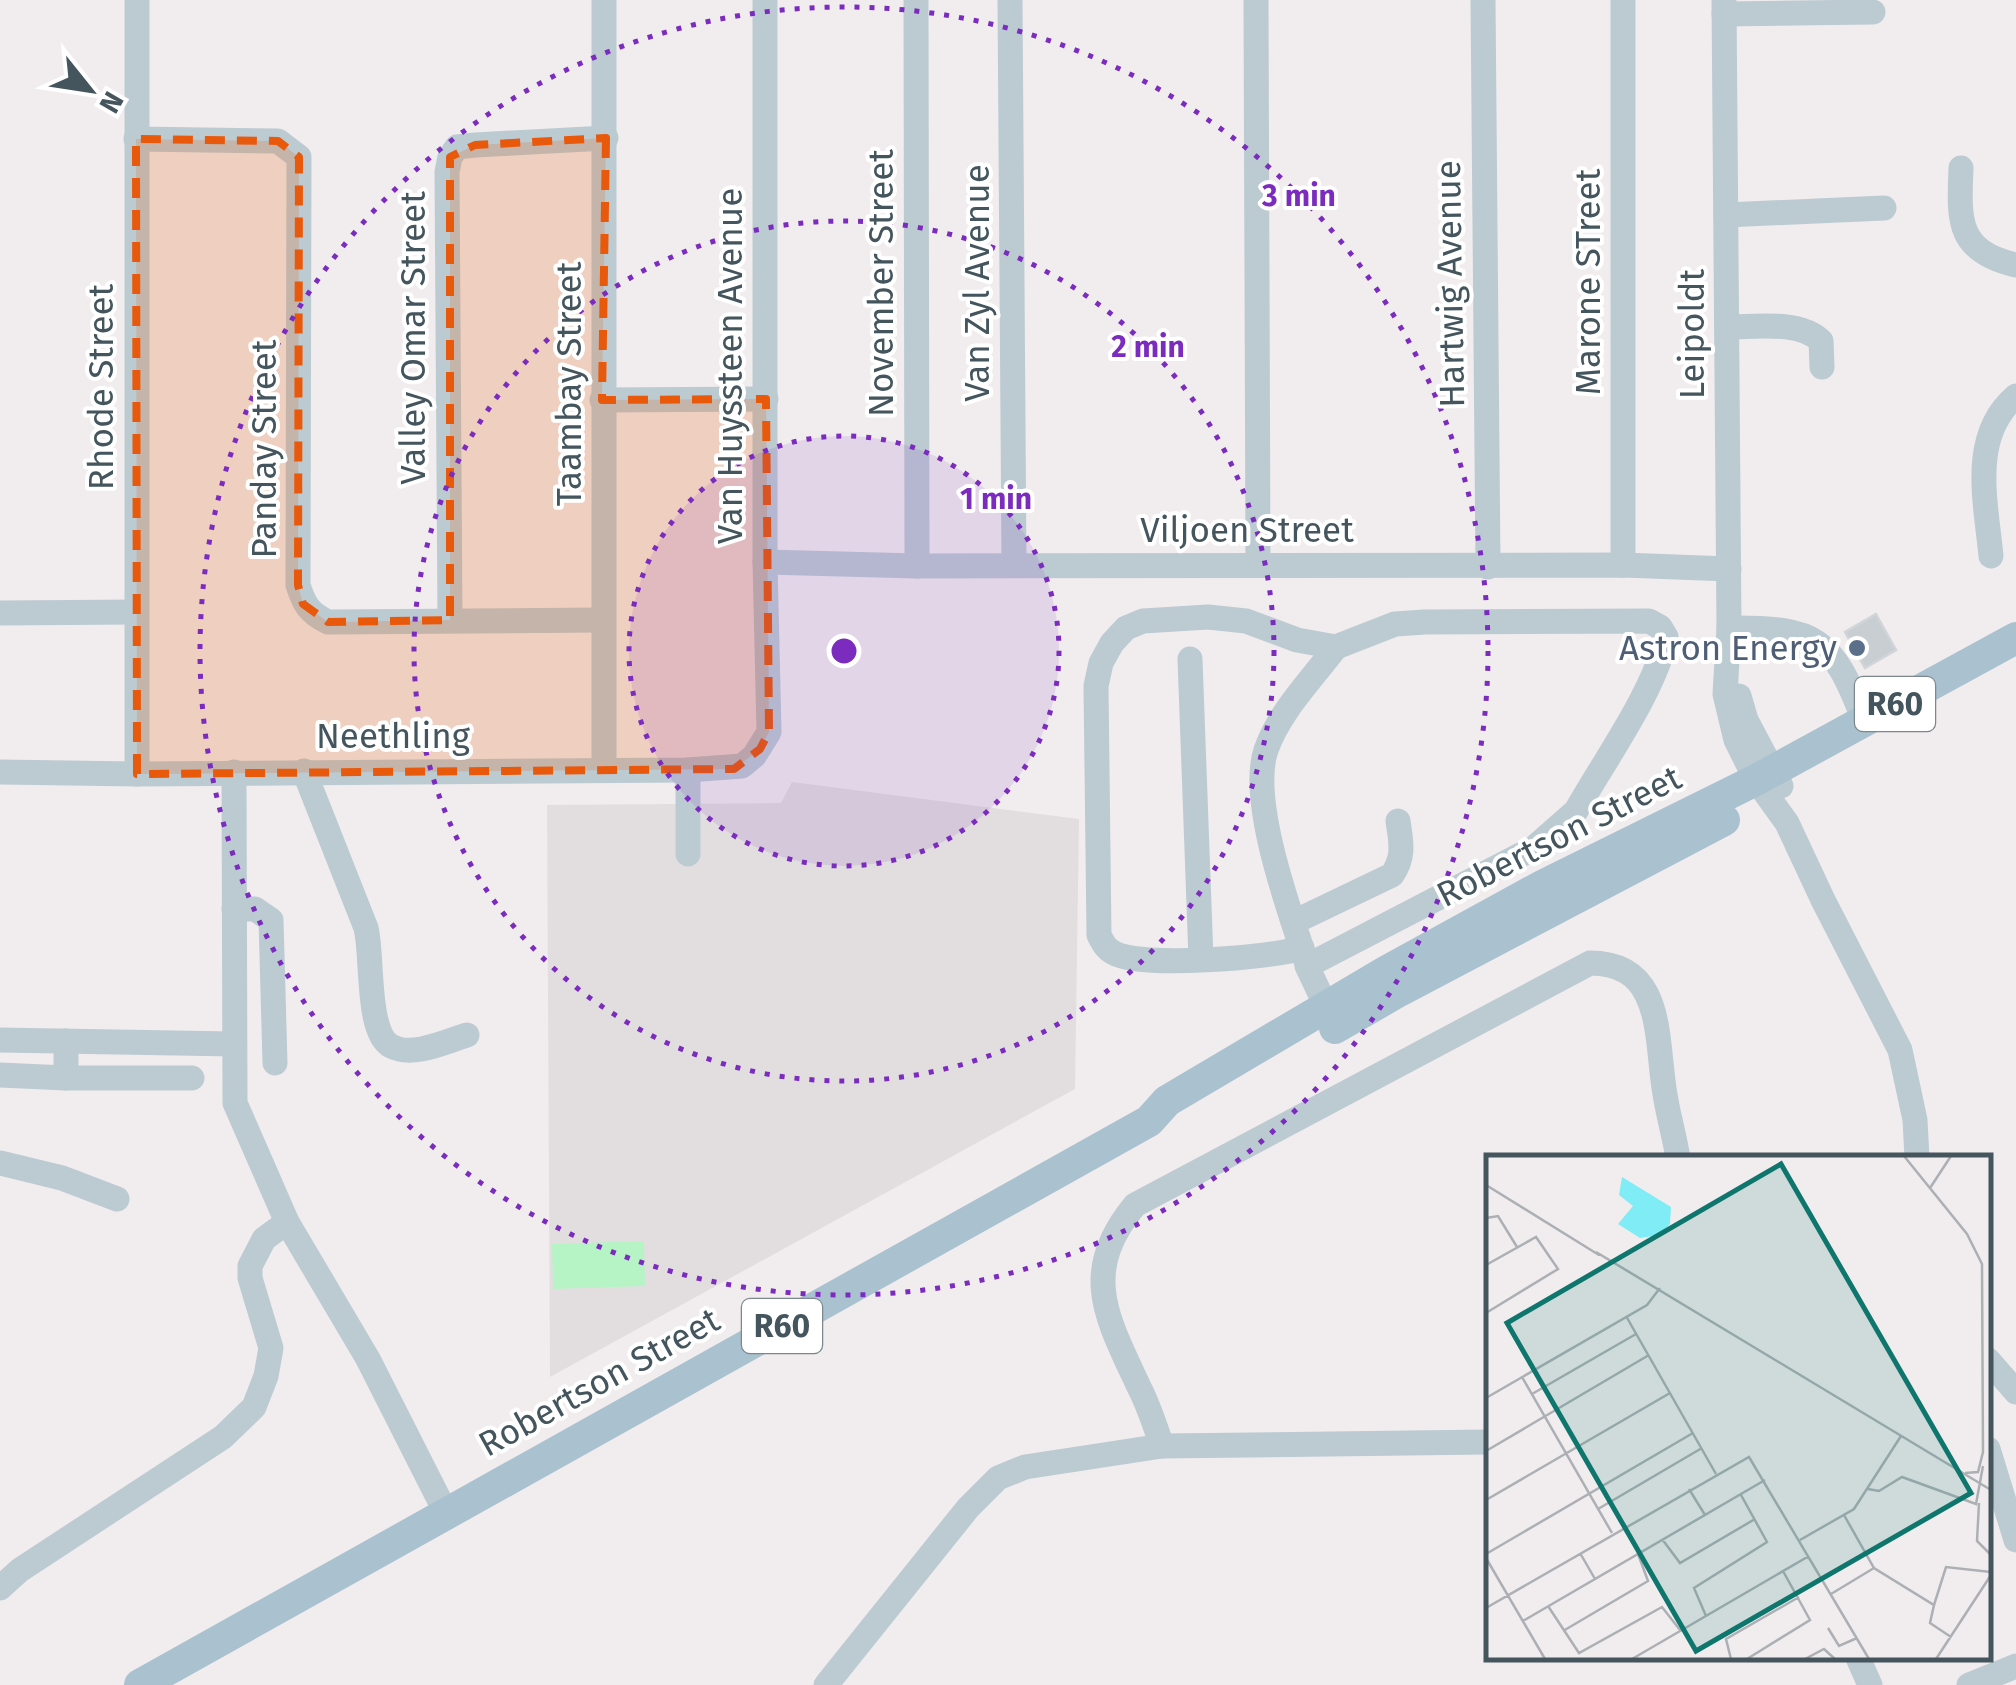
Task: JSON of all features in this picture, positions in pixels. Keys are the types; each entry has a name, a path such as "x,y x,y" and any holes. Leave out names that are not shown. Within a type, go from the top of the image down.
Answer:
{"main road":[{"name":"Robertson Street","path":"1773,792 1864,721 2016,638"},
{"name":"Robertson Street","path":"140,1685 1149,1121 1167,1101 1331,1018 1544,885 1773,792 2016,659"}],"street":[{"name":"Rhode Street","path":"138,0 138,774"},
{"name":"Taambay Street","path":"604,0 604,769"},
{"name":"Van Huyssteen Avenue","path":"765,0 765,562 769,732"},
{"name":"November Street","path":"916,0 917,566"},
{"name":"Van Zyl Avenue","path":"1010,0 1014,565"},
{"path":"1256,0 1258,565"},
{"name":"Hartwig Avenue","path":"1483,0 1488,567"},
{"name":"Marone STreet","path":"1623,0 1623,565"},
{"path":"1724,7 1873,12"},
{"name":"Leipoldt","path":"1724,7 1729,668 1773,792 1900,1050 1916,1120 1917,1155"},
{"name":"Valley Omar Street","path":"450,620 450,158 457,148 475,145 606,138"},
{"name":"Panday Street","path":"136,139 278,140 299,157 298,585 304,604 314,616 328,622 602,620"},
{"path":"1961,168 1960,216 1966,236 1997,261 2016,265"},
{"path":"1726,215 1884,208"},
{"path":"1727,327 1795,328 1811,332 1820,341 1822,367"},
{"path":"1991,556 1985,453 1988,436 2016,396"},
{"path":"602,400 766,399"},
{"name":"Viljoen Street","path":"765,562 917,566 1623,565 1728,569"},
{"path":"0,613 136,612"},
{"path":"1331,1018 1305,957 1294,922 1265,815 1262,780 1265,752 1282,718 1336,647 1395,624 1425,622 1649,621 1660,627 1666,637 1650,681 1576,811 1534,848 1305,957 1142,960 1110,952 1099,935 1096,686 1101,662 1126,628 1143,621 1174,618 1246,621 1297,640 1336,647"},
{"path":"1729,628 1777,628 1810,638 1828,651 1839,666 1864,721"},
{"path":"1190,659 1201,959"},
{"name":"Neethling","path":"0,772 688,770 742,766 754,756 769,732"},
{"path":"688,770 688,854"},
{"path":"234,772 235,1102 288,1222 377,1376 446,1514"},
{"path":"304,772 366,928 371,948 375,1022 382,1037 391,1047 426,1048 467,1035"},
{"path":"1294,922 1392,874 1403,849 1398,821"},
{"path":"234,908 255,909 270,920 275,1064"},
{"path":"1162,1446 1104,1311 1101,1270 1120,1223 1135,1205 1590,963 1618,966 1642,984 1660,1036 1664,1088 1677,1155"},
{"path":"0,1040 233,1044"},
{"path":"66,1041 66,1078"},
{"path":"0,1076 192,1078"},
{"path":"0,1163 62,1178 117,1199"},
{"path":"0,1588 20,1570 224,1437 254,1407 271,1348 250,1266 264,1239 288,1222"},
{"path":"1992,1364 2016,1392"},
{"path":"826,1685 968,1508 998,1478 1026,1467 1162,1446 1486,1442"},
{"path":"1991,1460 2016,1540"},
{"path":"1859,1660 1870,1685"},
{"path":"1969,1685 2016,1666"}],"highlighted area":[{"path":"606,138 602,400 766,399 769,732 760,749 734,769 137,774 136,139 278,141 299,157 298,585 303,604 328,622 450,620 450,157 475,145"}],"shaded area":[{"path":"792,782 1079,819 1075,1089 550,1377 547,805 781,803"}],"green space":[{"path":"644,1241 645,1286 553,1289 552,1244"}],"building":[{"path":"1876,614 1896,650 1865,668 1845,632"}],"place":[{"name":"Astron Energy","path":"1857,648"}]}
